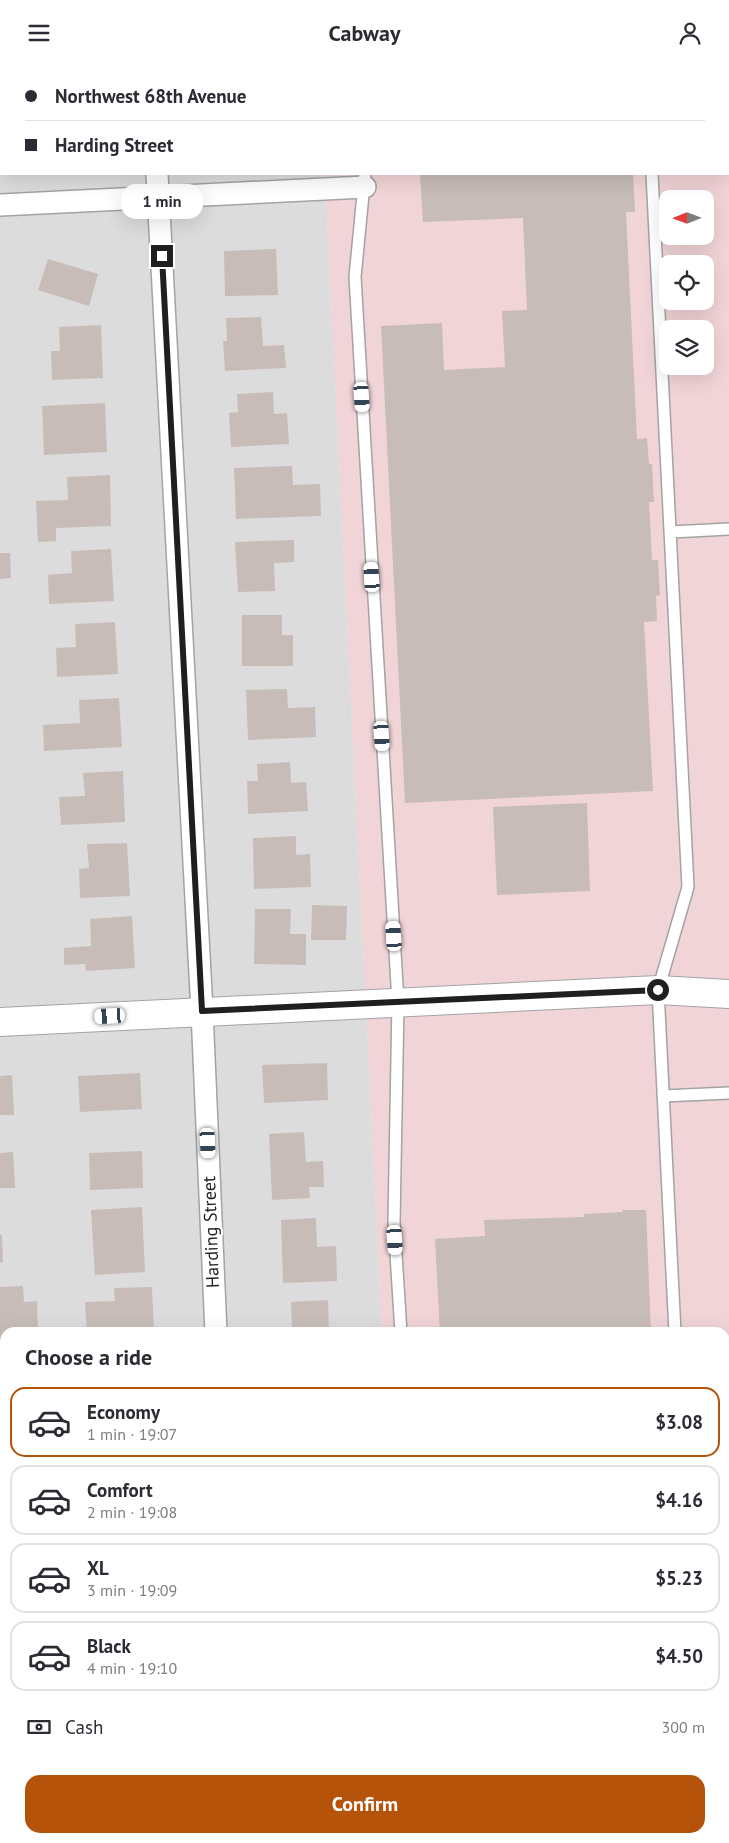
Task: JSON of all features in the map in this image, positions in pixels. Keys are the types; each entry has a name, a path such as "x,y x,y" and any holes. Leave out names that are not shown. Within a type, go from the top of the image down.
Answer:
{"street":[{"name":"Harding Street","path":"157,175 202,1011 216,1327"},
{"path":"0,205 158,197 365,180"},
{"path":"658,990 729,977"},
{"path":"0,1021 658,990 729,994"}],"lane":[{"path":"652,175 688,887 658,990 675,1327"},
{"path":"365,180 354,277 398,1002 394,1222 401,1327"},
{"path":"671,532 729,529"},
{"path":"663,1096 729,1093"}],"shaded area":[{"path":"0,175 325,175 382,1327 0,1327"},
{"path":"325,175 729,175 729,1327 382,1327"}],"building":[{"path":"420,175 633,175 635,212 626,212 637,439 647,438 649,464 652,464 654,502 649,502 652,560 658,560 660,595 656,596 657,621 644,622 653,791 405,803 381,326 442,323 444,370 505,367 502,311 527,310 523,218 423,222"},
{"path":"276,249 278,295 225,296 224,251"},
{"path":"48,259 98,274 89,306 38,290"},
{"path":"261,317 263,346 284,345 286,368 225,371 223,341 227,341 226,318"},
{"path":"101,325 103,378 52,380 51,351 60,351 59,327"},
{"path":"273,392 274,414 287,413 289,444 231,447 229,413 238,412 237,394"},
{"path":"105,403 107,452 44,455 42,406"},
{"path":"292,466 293,485 320,484 321,516 236,519 234,468"},
{"path":"110,475 111,526 56,528 56,541 38,542 36,501 68,500 67,477"},
{"path":"294,540 294,562 274,563 275,591 238,592 235,542"},
{"path":"111,549 114,601 49,604 48,575 72,573 71,551"},
{"path":"0,553 10,553 11,578 0,579"},
{"path":"242,615 282,615 282,635 293,635 293,666 242,666"},
{"path":"115,622 118,674 57,677 56,648 76,647 75,624"},
{"path":"287,689 288,708 315,707 316,737 248,740 246,690"},
{"path":"119,698 122,747 44,751 43,725 80,723 79,700"},
{"path":"290,762 291,783 306,782 308,811 248,814 247,781 258,781 257,764"},
{"path":"123,771 125,822 61,825 59,797 85,796 83,773"},
{"path":"587,803 590,891 497,895 493,807"},
{"path":"296,836 296,855 310,854 311,887 254,889 253,838"},
{"path":"127,843 130,896 80,898 79,869 89,868 87,844"},
{"path":"312,905 347,906 346,940 311,940"},
{"path":"255,909 291,909 290,934 306,934 306,965 254,964"},
{"path":"132,916 135,968 86,971 85,964 64,965 64,948 91,946 90,919"},
{"path":"327,1063 328,1100 264,1103 262,1065"},
{"path":"140,1073 142,1109 80,1112 78,1076"},
{"path":"12,1075 14,1115 0,1115 0,1076"},
{"path":"304,1132 306,1162 323,1161 324,1187 309,1187 310,1198 272,1200 269,1134"},
{"path":"142,1151 143,1188 90,1190 89,1153"},
{"path":"13,1152 15,1188 0,1188 0,1153"},
{"path":"142,1207 145,1272 95,1275 91,1210"},
{"path":"622,1210 646,1210 651,1327 440,1327 435,1239 485,1236 484,1220 584,1217 584,1214 623,1212"},
{"path":"316,1218 317,1247 336,1246 337,1281 283,1283 281,1220"},
{"path":"0,1235 2,1235 3,1262 0,1263"},
{"path":"23,1286 24,1302 37,1301 38,1327 0,1327 0,1287"},
{"path":"152,1287 154,1327 87,1327 85,1302 115,1301 114,1288"},
{"path":"328,1300 329,1327 292,1327 291,1302"}],"route":[{"path":"162,256 202,1011 658,990"}]}
